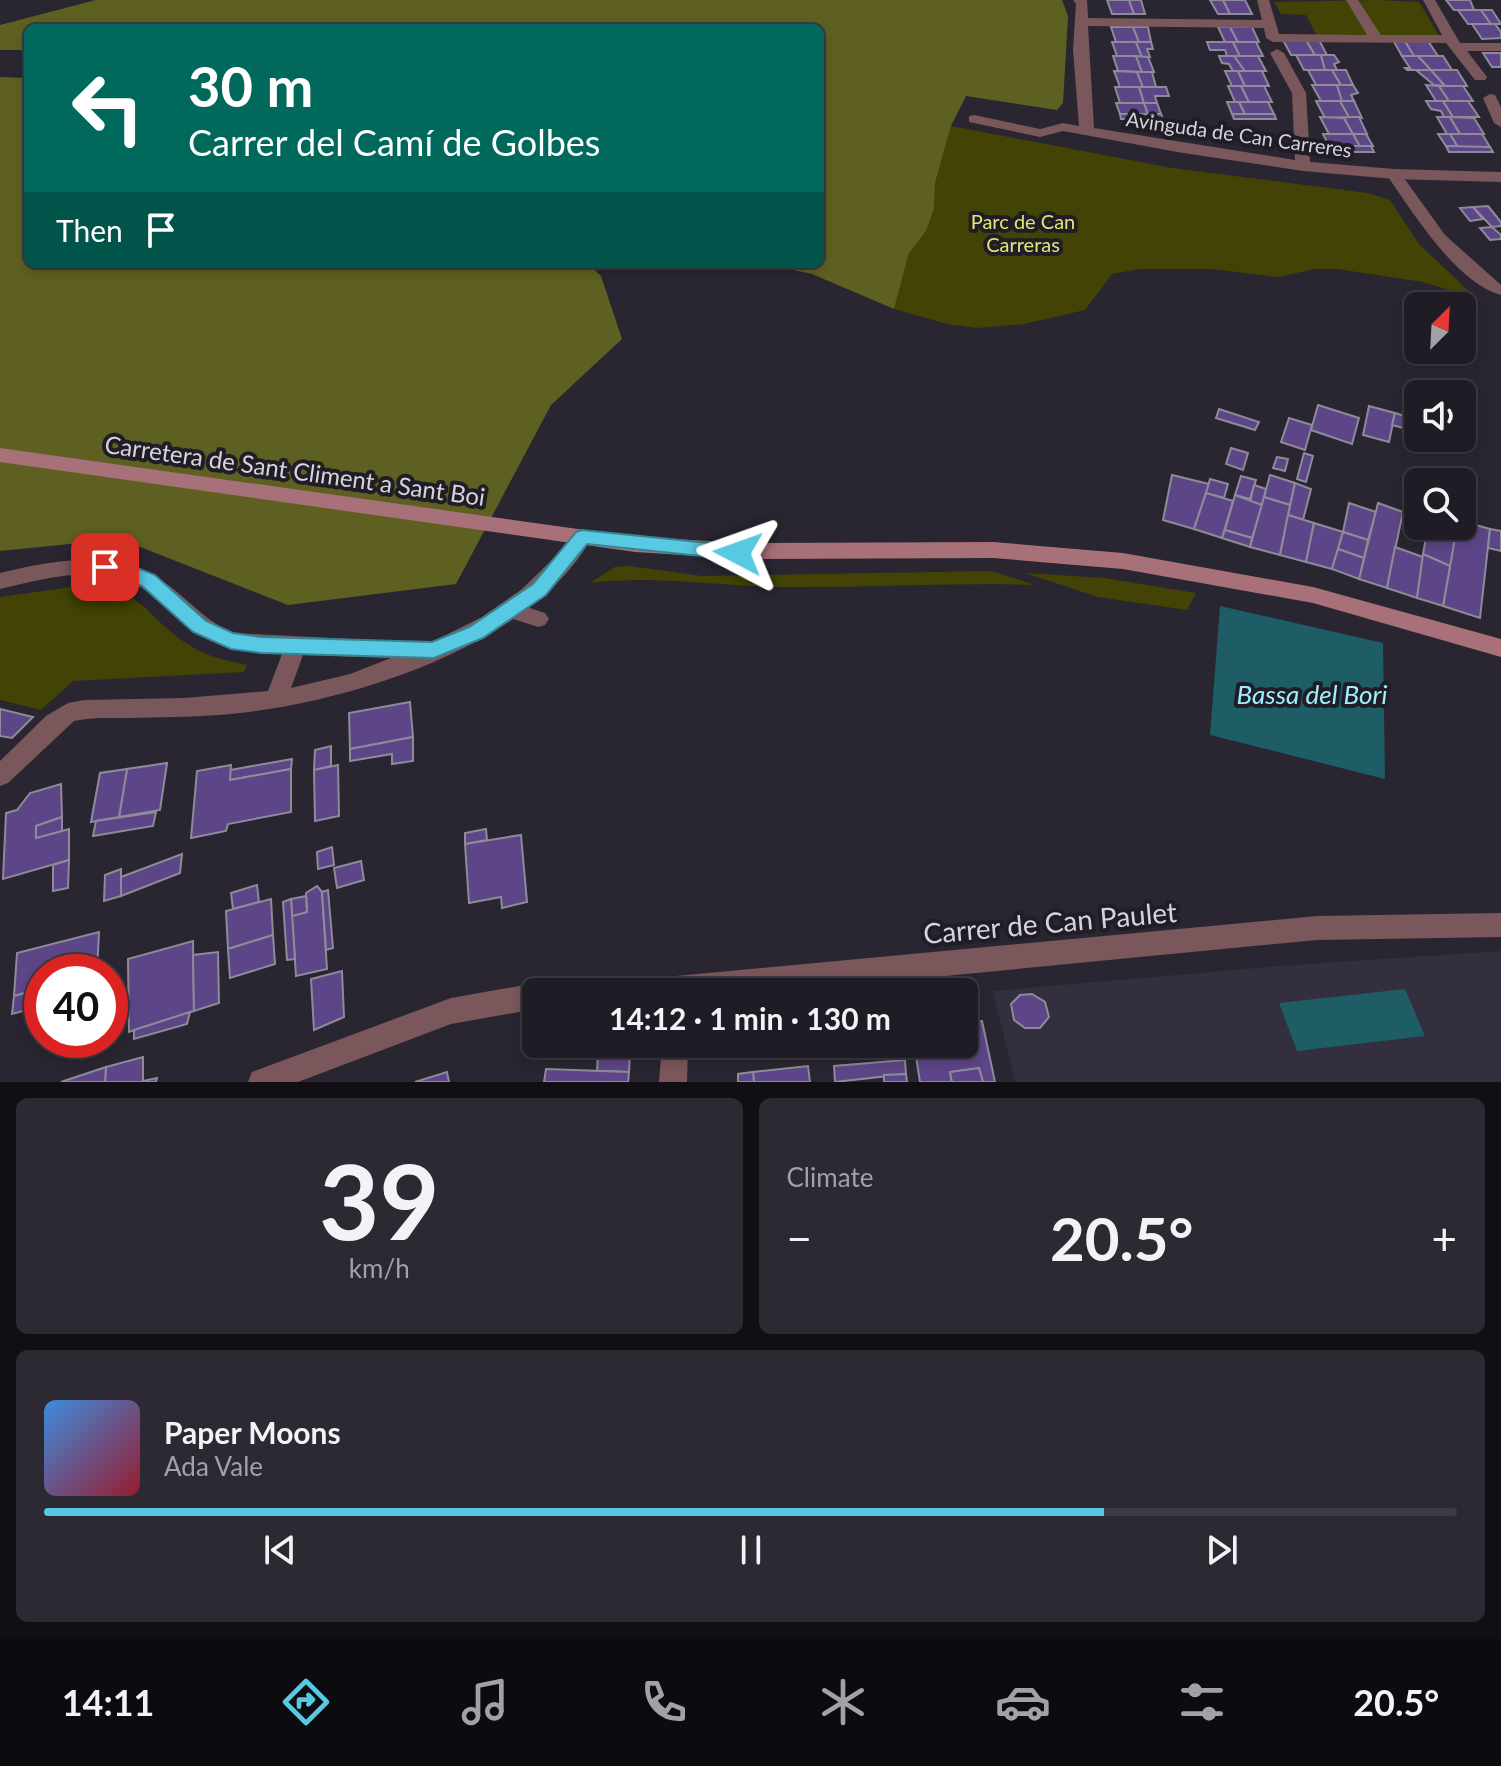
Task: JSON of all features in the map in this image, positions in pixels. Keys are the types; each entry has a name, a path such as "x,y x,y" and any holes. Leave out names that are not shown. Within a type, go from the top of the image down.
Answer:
{"street":[{"path":"1079,0 1083,22 1080,49 1087,131"},
{"path":"1263,0 1272,31"},
{"path":"1352,0 1377,39"},
{"path":"1429,0 1453,43 1480,77"},
{"path":"1083,22 1501,47"},
{"path":"1277,53 1299,93 1303,166"},
{"path":"1490,98 1501,123"},
{"name":"Avinguda de Can Carreres","path":"974,119 1040,133 1063,127 1303,166 1394,174 1501,177"},
{"path":"1394,174 1439,238 1490,287 1501,290"},
{"name":"Carretera de Sant Climent a Sant Boi","path":"0,455 582,537 738,553 945,549 1049,553 1146,563 1278,585 1348,602 1501,648"},
{"path":"0,776 68,713 276,698 348,684 476,633 540,590 582,537"},
{"path":"0,581 47,570 105,567 128,571 149,580 199,627 220,636 261,645 434,650"},
{"path":"511,610 538,619"},
{"path":"276,698 296,646"},
{"name":"Carrer de Can Paulet","path":"808,978 1317,928 1501,925"},
{"path":"262,1082 451,1011 522,998"},
{"path":"673,1082 674,1058"}],"shaded area":[{"path":"96,0 1062,0 1068,16 1063,103 1057,110 966,96 951,126 935,183 934,209 926,231 909,253 894,309 812,274 785,268 824,268 824,24 24,24 24,50 0,50 0,25"},
{"path":"0,77 24,78 24,268 592,268 601,276 622,339 551,405 456,584 288,605 120,539 0,551"},
{"path":"1501,951 1501,1082 1015,1082 993,991 1280,966"}],"green space":[{"path":"1274,2 1419,2 1440,37 1317,36 1306,15 1281,14"},
{"name":"Parc de Can Carreras","path":"951,126 1172,168 1368,193 1390,200 1419,244 1470,292 1455,292 1423,282 1337,269 1314,269 1279,277 1212,269 1139,269 1112,274 1085,310 1024,324 977,328 947,324 894,309 909,253 926,231 934,209 935,183"},
{"path":"629,566 702,576 992,571 1035,585 779,587 661,580 590,583 615,567"},
{"path":"1025,573 1105,578 1196,593 1187,610 1098,597"},
{"path":"78,586 101,588 131,597 189,645 210,655 247,665 244,672 73,681 41,710 0,700 0,597"}],"water":[{"name":"Bassa del Bori","path":"1220,606 1383,643 1385,779 1210,735"},
{"path":"1405,989 1425,1036 1297,1051 1279,1003"}],"building":[{"path":"1107,0 1129,0 1134,14 1112,14"},
{"path":"1129,0 1141,0 1145,14 1134,14"},
{"path":"1210,0 1223,0 1230,14 1218,14"},
{"path":"1223,0 1245,0 1252,14 1230,14"},
{"path":"1446,0 1470,0 1474,10 1454,10"},
{"path":"1458,10 1481,10 1491,24 1468,24"},
{"path":"1481,10 1492,10 1501,24 1491,24"},
{"path":"1472,24 1495,24 1501,38 1482,39"},
{"path":"1111,27 1133,27 1139,42 1116,42"},
{"path":"1133,27 1148,27 1151,42 1139,42"},
{"path":"1218,27 1230,27 1238,42 1225,42"},
{"path":"1230,27 1252,27 1259,42 1238,42"},
{"path":"1283,40 1306,40 1315,55 1291,55"},
{"path":"1306,40 1319,40 1327,55 1315,55"},
{"path":"1393,40 1405,41 1414,56 1402,56"},
{"path":"1405,41 1428,41 1438,56 1414,56"},
{"path":"1112,42 1136,42 1142,57 1117,56"},
{"path":"1136,42 1151,42 1153,49 1147,49 1150,57 1142,57"},
{"path":"1207,42 1233,42 1240,56 1227,56 1225,50 1210,50"},
{"path":"1233,42 1256,42 1263,56 1240,56"},
{"path":"1483,53 1501,53 1501,67 1492,67"},
{"path":"1296,55 1321,55 1325,70 1304,70"},
{"path":"1321,55 1334,55 1339,62 1334,64 1337,70 1325,70"},
{"path":"1113,56 1136,56 1142,72 1118,71"},
{"path":"1136,56 1148,57 1154,72 1142,72"},
{"path":"1219,56 1234,56 1245,71 1233,71 1229,64 1222,63"},
{"path":"1234,56 1258,56 1266,71 1245,71"},
{"path":"1402,56 1418,56 1431,70 1407,70 1405,68 1410,68"},
{"path":"1418,56 1443,56 1452,70 1431,70"},
{"path":"1308,70 1332,70 1341,85 1316,85"},
{"path":"1332,70 1346,70 1353,85 1341,85"},
{"path":"1416,70 1431,70 1445,86 1434,85"},
{"path":"1431,70 1457,70 1467,86 1445,86"},
{"path":"1114,71 1137,72 1143,87 1120,87"},
{"path":"1225,71 1238,71 1245,86 1232,86"},
{"path":"1238,71 1262,71 1269,86 1245,86"},
{"path":"1137,72 1152,72 1156,87 1143,87"},
{"path":"1312,85 1337,85 1342,101 1321,101"},
{"path":"1337,85 1353,85 1358,93 1351,95 1354,101 1342,101"},
{"path":"1426,85 1439,86 1449,101 1436,101"},
{"path":"1228,86 1241,86 1249,102 1235,102"},
{"path":"1241,86 1264,86 1272,102 1249,102"},
{"path":"1439,86 1463,86 1473,101 1449,101"},
{"path":"1115,87 1139,87 1144,103 1120,103"},
{"path":"1139,87 1166,87 1169,96 1155,96 1157,103 1144,103"},
{"path":"1316,101 1340,101 1349,117 1325,118"},
{"path":"1340,101 1354,101 1362,118 1349,117"},
{"path":"1426,101 1443,101 1453,117 1444,117 1441,111 1431,109"},
{"path":"1443,101 1468,101 1479,117 1453,117"},
{"path":"1227,102 1239,102 1245,114 1232,114"},
{"path":"1239,102 1268,102 1274,114 1245,114"},
{"path":"1116,103 1144,103 1148,114 1120,114"},
{"path":"1144,103 1157,103 1161,114 1148,114"},
{"path":"1120,114 1161,114 1163,119 1121,119"},
{"path":"1232,114 1274,114 1276,119 1234,119"},
{"path":"1320,117 1344,118 1353,134 1329,134"},
{"path":"1359,117 1367,134 1353,134 1344,118"},
{"path":"1437,117 1450,117 1460,134 1447,134"},
{"path":"1450,117 1474,118 1484,134 1460,134"},
{"path":"1323,134 1353,134 1360,146 1329,146"},
{"path":"1353,134 1366,134 1373,146 1360,146"},
{"path":"1438,134 1450,134 1458,147 1446,146"},
{"path":"1450,134 1482,134 1490,147 1458,147"},
{"path":"1329,146 1371,146 1374,152 1333,152"},
{"path":"1446,146 1490,147 1493,152 1449,152"},
{"path":"1488,206 1501,226 1492,227 1473,207"},
{"path":"1473,207 1483,219 1470,221 1460,208"},
{"path":"1492,227 1501,239 1490,240 1480,228"},
{"path":"1318,405 1359,418 1352,444 1311,430"},
{"path":"1369,406 1395,413 1389,442 1363,435"},
{"path":"1219,409 1259,422 1255,430 1216,418"},
{"path":"1395,413 1404,416 1404,428 1392,425"},
{"path":"1289,418 1312,425 1305,450 1281,442"},
{"path":"1231,448 1248,453 1243,470 1226,464"},
{"path":"1304,453 1313,456 1306,482 1297,479"},
{"path":"1277,457 1288,459 1285,471 1273,468"},
{"path":"1172,475 1209,484 1194,529 1163,520"},
{"path":"1270,475 1295,483 1290,505 1264,497"},
{"path":"1241,476 1256,480 1250,499 1235,495"},
{"path":"1210,479 1228,484 1224,498 1206,493"},
{"path":"1295,483 1311,489 1303,520 1288,515"},
{"path":"1254,485 1266,489 1262,505 1250,502"},
{"path":"1206,493 1233,501 1222,538 1194,529"},
{"path":"1235,495 1262,505 1252,538 1225,530"},
{"path":"1264,497 1290,505 1280,555 1250,547"},
{"path":"1349,503 1376,512 1368,540 1343,532"},
{"path":"1378,503 1403,512 1387,588 1359,579"},
{"path":"1288,515 1314,523 1306,562 1280,555"},
{"path":"1314,523 1343,532 1332,569 1306,562"},
{"path":"1476,525 1490,529 1480,618 1443,606 1455,540 1476,540"},
{"path":"1490,529 1501,531 1501,551 1488,548"},
{"path":"1225,530 1252,538 1250,547 1222,538"},
{"path":"1343,532 1368,540 1364,558 1338,549"},
{"path":"1426,540 1455,540 1450,566 1423,554"},
{"path":"1395,547 1423,557 1417,598 1387,588"},
{"path":"1338,549 1364,558 1359,579 1332,569"},
{"path":"1423,554 1450,566 1443,606 1417,598"},
{"path":"410,702 413,737 350,749 349,713"},
{"path":"0,709 33,717 12,738 0,736"},
{"path":"413,737 413,761 392,764 392,754 350,761 350,749"},
{"path":"331,746 331,766 314,770 315,750"},
{"path":"292,759 291,769 230,780 230,770"},
{"path":"167,763 160,810 119,817 127,769"},
{"path":"231,765 230,780 291,769 291,812 228,824 226,831 191,838 197,771"},
{"path":"338,765 339,816 315,821 314,770"},
{"path":"127,769 119,817 91,822 100,773"},
{"path":"61,784 62,817 36,826 36,838 69,829 69,860 3,879 6,813 17,810 30,793"},
{"path":"156,812 153,826 93,836 96,821"},
{"path":"62,817 62,831 36,838 36,826"},
{"path":"486,829 487,840 465,844 465,833"},
{"path":"521,835 527,902 502,908 501,897 469,903 465,844"},
{"path":"332,847 334,865 318,869 317,852"},
{"path":"182,854 180,873 121,896 121,877"},
{"path":"69,860 68,888 53,891 53,865"},
{"path":"361,861 364,880 337,888 334,868"},
{"path":"121,869 121,896 104,901 105,875"},
{"path":"257,885 259,902 233,909 231,893"},
{"path":"317,886 322,892 327,969 296,976 292,916 307,912 306,893"},
{"path":"328,890 333,948 326,950 322,892"},
{"path":"306,896 307,912 292,916 291,899"},
{"path":"271,899 273,935 228,949 226,911"},
{"path":"291,899 295,959 287,960 283,902"},
{"path":"99,932 98,954 24,954 24,993 14,996 17,953"},
{"path":"273,935 275,964 230,978 228,949"},
{"path":"193,941 194,1011 129,1032 128,959"},
{"path":"218,952 219,1003 194,1011 193,955"},
{"path":"342,971 344,1017 314,1030 311,979"},
{"path":"24,993 24,1011 12,1014 14,996"},
{"path":"1032,994 1045,1002 1049,1017 1040,1028 1025,1028 1014,1020 1011,1004 1020,995"},
{"path":"190,1012 187,1024 134,1039 134,1030"},
{"path":"978,1021 982,1021 995,1082 983,1082 979,1068 950,1072 952,1082 920,1082 916,1058 978,1058"},
{"path":"143,1057 143,1081 157,1078 156,1082 105,1082 106,1067"},
{"path":"598,1058 630,1058 629,1072 597,1071"},
{"path":"905,1060 906,1074 835,1082 834,1066"},
{"path":"808,1066 810,1082 754,1082 753,1072"},
{"path":"106,1067 105,1082 61,1082"},
{"path":"979,1068 983,1082 952,1082 950,1072"},
{"path":"546,1069 629,1072 628,1082 544,1082"},
{"path":"447,1072 449,1082 415,1082"},
{"path":"753,1072 754,1082 738,1082 738,1074"},
{"path":"906,1074 907,1082 884,1082 884,1075"}],"route":[{"path":"105,567 128,571 149,580 199,627 231,641 261,645 434,650 476,633 540,590 582,537 738,553"}]}
